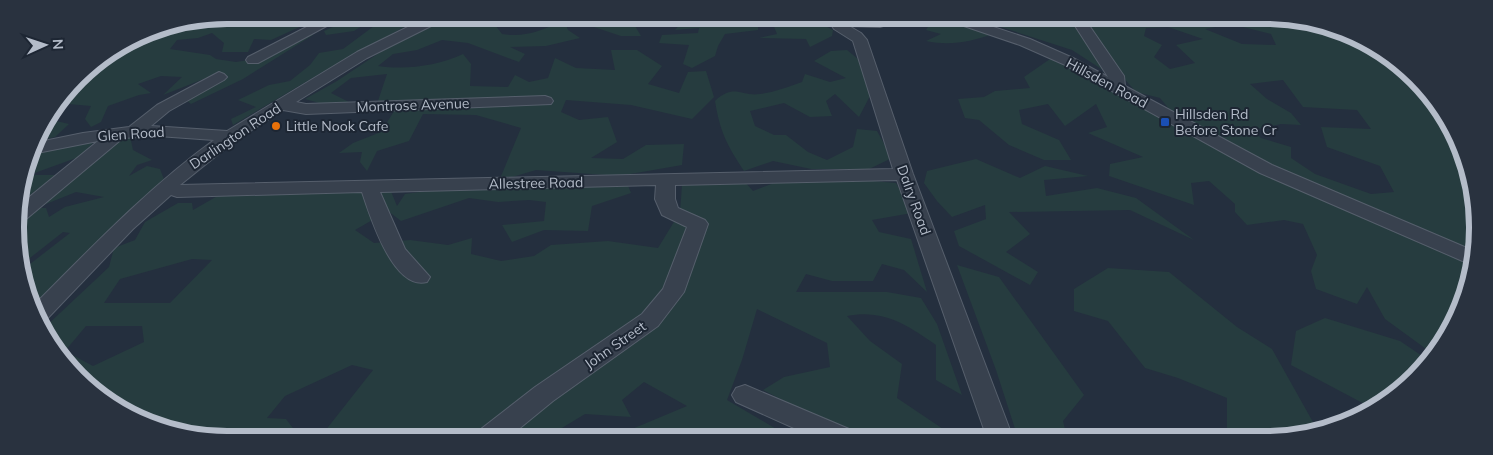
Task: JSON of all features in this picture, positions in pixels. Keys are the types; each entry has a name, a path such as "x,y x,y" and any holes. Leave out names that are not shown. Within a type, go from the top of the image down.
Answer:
{"street":[{"path":"253,60 323,24"},
{"name":"Darlington Road","path":"42,310 126,225 169,187 175,178 230,136 362,55 422,24"},
{"name":"Dalry Road","path":"839,24 860,40 904,174 997,431"},
{"name":"Hillsden Road","path":"972,24 1025,42 1068,61 1266,169 1467,256"},
{"path":"1081,24 1116,76 1117,88"},
{"path":"24,211 126,133 163,108 219,77"},
{"name":"Montrose Avenue","path":"281,104 306,109 343,109 372,106 545,101"},
{"name":"Glen Road","path":"40,147 83,138 126,133 187,132 230,136"},
{"name":"Allestree Road","path":"169,187 177,191 904,174"},
{"name":"John Street","path":"496,431 544,394 650,320 673,292 698,224 669,211 665,199 666,180"},
{"path":"369,187 401,262 419,277"},
{"path":"745,395 826,431"}],"green space":[{"path":"214,24 306,24 271,40 254,39 248,52 222,52 224,43 212,33 198,38 177,40 170,49 210,55 216,59 236,62 255,59 313,29 313,35 243,79 191,104 185,99 214,75 163,95 182,77 161,76 138,84 151,93 139,95 108,106 101,122 91,127 85,119 91,106 68,104 64,106 83,83 114,58 150,39 175,31"},
{"path":"365,24 354,31 326,35 324,31 337,25"},
{"path":"410,24 233,125 231,119 256,107 238,100 269,85 290,81 310,65 319,53 343,49 374,26"},
{"path":"433,24 494,24 502,34 519,35 555,24 566,24 568,30 580,38 546,46 510,47 525,54 519,62 468,43 442,40 417,50 393,54 378,66 421,66 443,62 463,54 471,64 470,86 508,87 515,75 529,82 548,78 555,58 576,68 615,70 611,50 637,50 662,66 648,84 679,93 688,72 706,71 714,97 692,119 631,105 566,100 561,112 579,120 608,117 617,142 591,158 623,159 646,145 684,144 682,165 619,176 536,170 499,181 521,128 476,115 423,114 409,141 377,151 367,171 360,162 362,152 339,153 353,143 381,132 401,100 378,101 387,74 351,78 331,93 351,103 326,105 305,99 337,81 388,47"},
{"path":"585,24 639,24 635,26 641,36 621,36"},
{"path":"681,24 758,24 758,30 725,34 715,56 692,68 683,64 689,45 659,43 662,35 698,33 699,28 675,30"},
{"path":"773,24 822,24 833,30 832,36 810,47 806,39 759,38 777,34"},
{"path":"927,24 970,24 993,34 960,42 943,43 926,41 941,34 926,30"},
{"path":"992,24 1231,24 1266,24 1279,24 1292,25 1343,39 1379,58 1400,74 1427,103 1448,137 1458,162 1468,201 1469,241 1462,280 1448,318 1428,350 1385,319 1367,287 1357,304 1316,289 1311,271 1317,255 1303,224 1284,220 1247,225 1235,212 1235,204 1209,181 1191,183 1194,205 1109,176 1110,164 1143,157 1088,133 1107,127 1096,104 1065,126 1048,104 1019,110 1022,124 1059,140 1071,160 1044,160 1009,145 979,120 965,118 958,99 984,97 995,91 1030,88 1024,77 1050,59 1079,72 1229,155 1395,219 1257,158 1170,110 1160,98 1136,92 1121,75 1106,72 1072,50","holes":["1231,24 1271,34 1276,45 1242,44 1205,29","1168,27 1203,39 1176,45 1195,63 1170,69 1154,57 1162,45 1144,36 1146,28","1283,80 1303,107 1357,110 1371,129 1321,127 1327,147 1380,166 1394,192 1371,194 1315,174 1291,158 1291,147 1261,138 1252,130 1281,124 1301,125 1291,113 1267,99 1250,84"]},
{"path":"847,50 869,68 870,96 859,117 835,94 826,101 832,116 810,117 784,103 750,111 755,126 774,135 786,135 808,152 827,160 853,147 857,129 877,131 892,158 869,169 811,169 773,161 744,171 725,138 715,101 733,92 754,94 781,89 802,82 805,74 830,82 846,78 814,61 831,51"},
{"path":"54,120 69,124 55,137 44,139"},
{"path":"84,135 100,136 79,157 31,174 39,151"},
{"path":"130,136 133,150 152,160 137,165 129,176 147,166 160,169 165,182 41,309 28,266 70,233 63,232 27,261 24,241 25,207 46,208 49,217 65,207 104,197 76,192 41,206 119,138"},
{"path":"976,159 1020,178 1045,166 1088,176 1044,180 1046,196 1097,188 1136,198 1194,240 1130,210 1009,212 1030,234 1006,252 1038,272 1030,285 959,246 954,231 986,219 985,205 952,217 924,183 927,171"},
{"path":"31,175 56,175 26,198"},
{"path":"852,179 896,183 912,213 872,220 879,232 911,239 927,292 904,270 882,264 873,281 832,281 806,274 796,292 887,292 921,298 937,324 962,395 936,380 936,345 895,320 860,314 847,316 870,341 902,364 897,398 946,431 842,431 763,390 784,377 830,367 827,343 757,309 742,360 727,400 780,431 631,431 687,406 644,382 622,400 631,417 585,414 557,431 325,431 373,370 352,365 285,396 267,418 286,419 295,431 201,430 150,416 126,404 93,381 65,351 93,366 144,342 142,326 86,326 65,351 48,324 109,267 114,248 135,240 145,222 178,203 192,203 193,210 228,190 369,188 363,196 390,189 397,206 405,194 447,188 627,183 631,193 592,206 588,231 544,230 512,242 502,225 544,221 546,202 529,200 498,202 469,198 401,221 388,211 355,230 374,243 410,240 448,245 472,238 471,254 501,261 534,256 551,245 608,241 658,248 680,212 682,185 744,181 753,191 774,183","holes":["192,259 212,260 170,303 104,303 120,279"]},
{"path":"957,265 999,277 1084,395 1063,421 1065,431 1016,431 996,370"},
{"path":"1108,268 1169,272 1237,327 1272,349 1315,425 1279,431 1227,431 1227,398 1178,378 1145,368 1108,321 1074,311 1074,289"},
{"path":"1325,318 1400,341 1423,357 1400,381 1366,405 1291,365 1296,331"}],"place":[{"name":"Hillsden Rd Before Stone Cr","path":"1165,122"},
{"name":"Little Nook Cafe","path":"276,126"}]}
